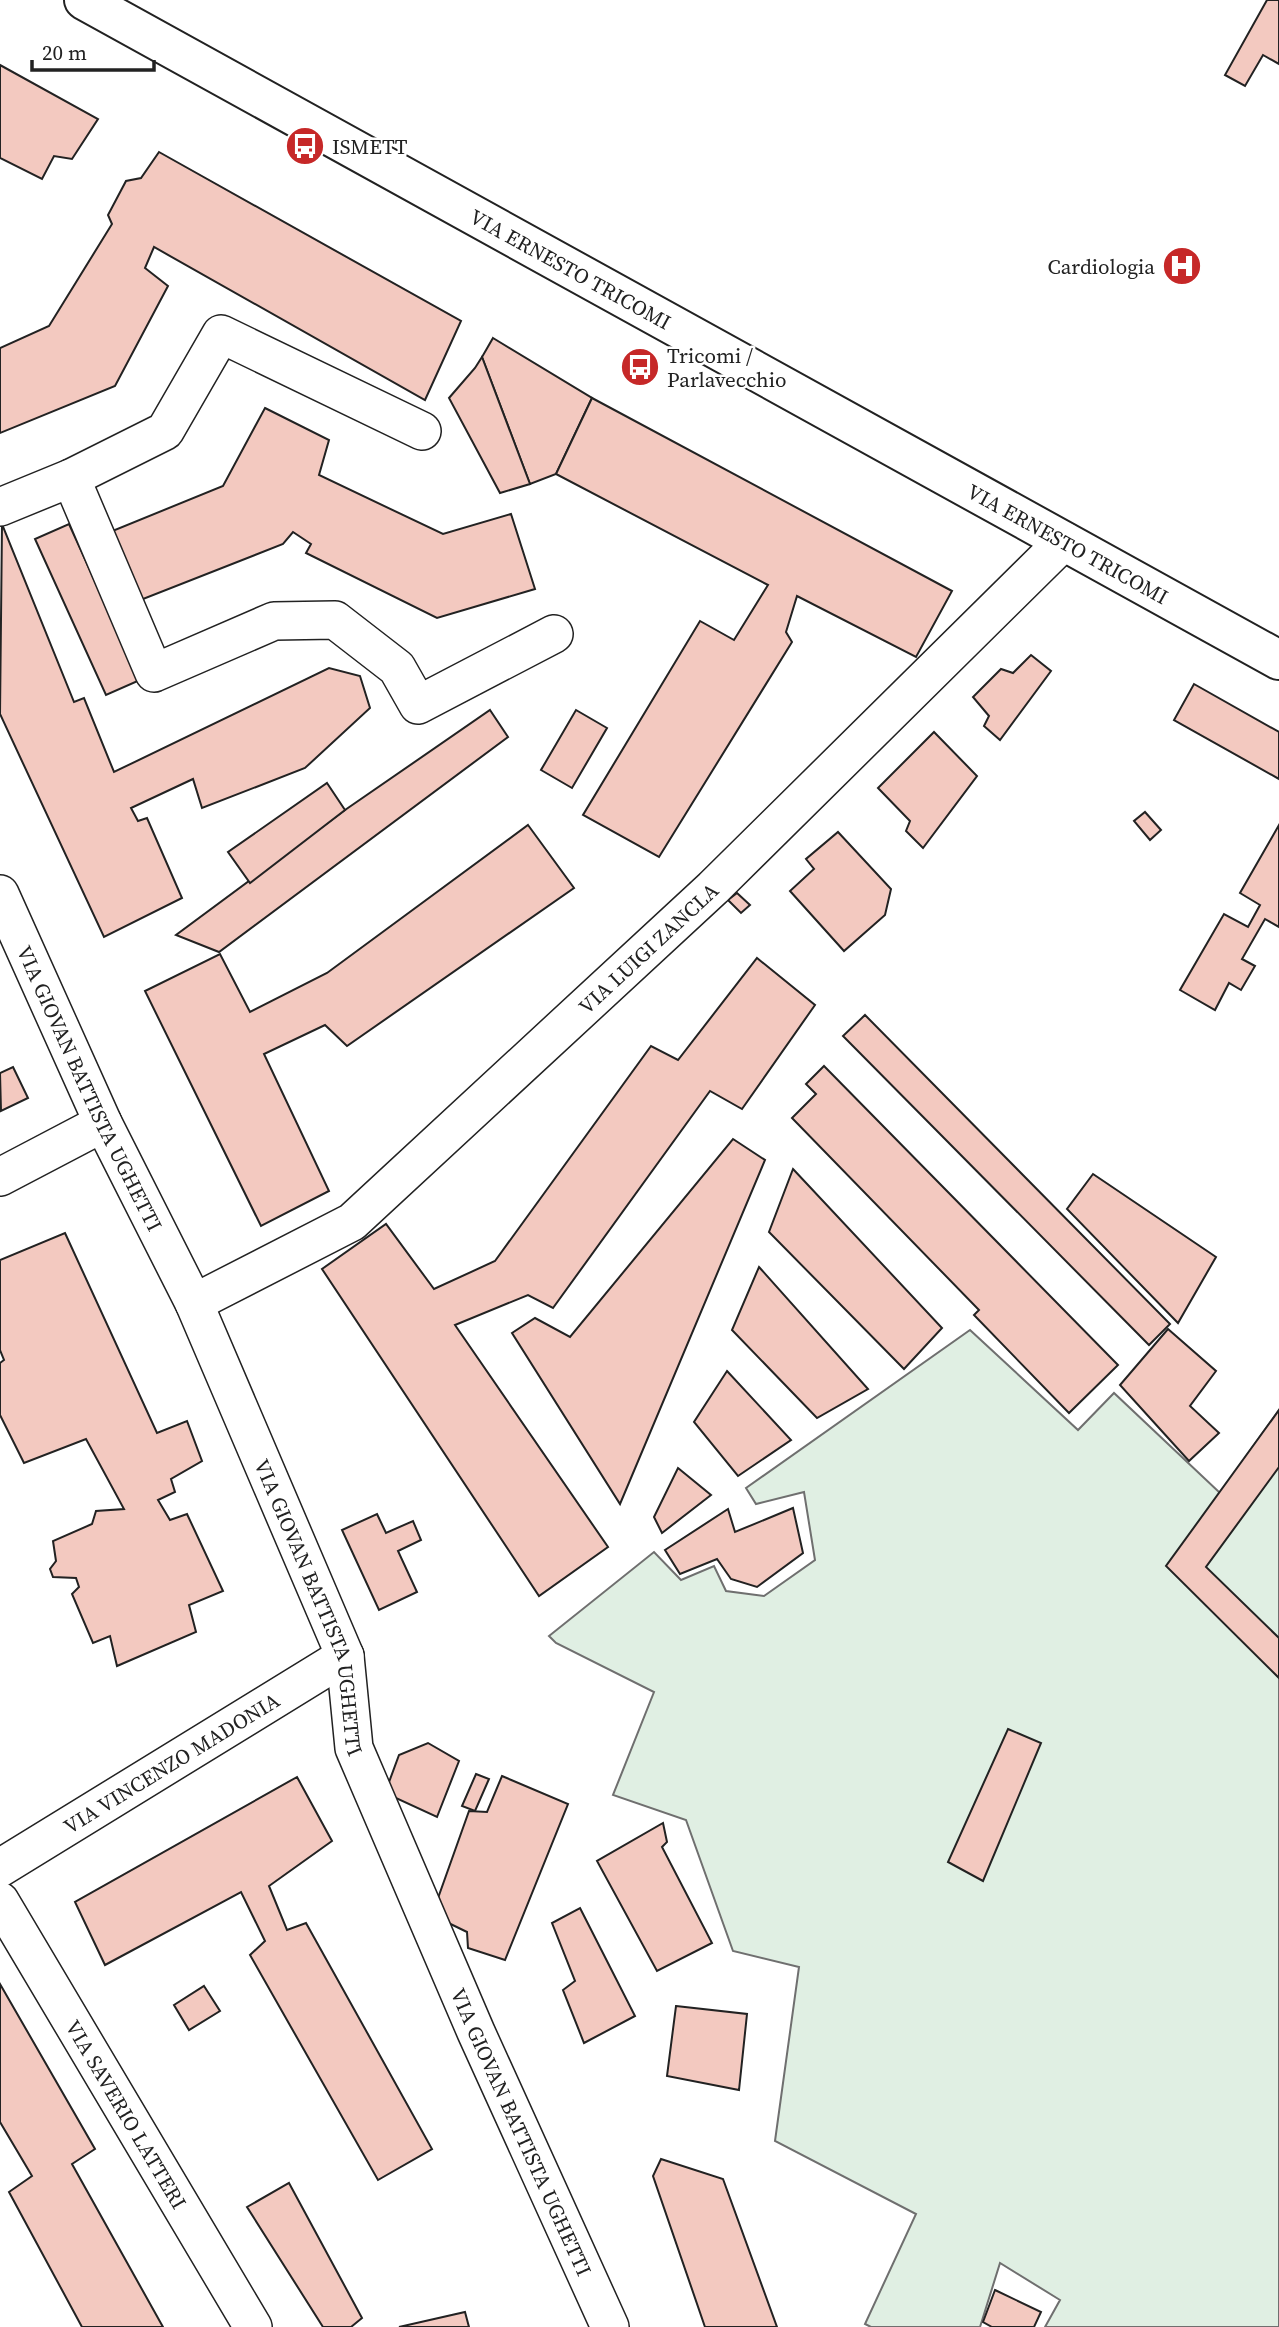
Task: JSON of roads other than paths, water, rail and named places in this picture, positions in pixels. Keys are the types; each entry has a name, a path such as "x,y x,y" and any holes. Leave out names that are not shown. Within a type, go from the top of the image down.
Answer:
{"street":[{"name":"VIA ERNESTO TRICOMI","path":"84,0 1279,660"},
{"path":"0,507 71,478 165,431 221,334 422,431"},
{"path":"71,478 154,673 274,621 335,620 397,668 418,705 554,634"},
{"name":"VIA LUIGI ZANCLA","path":"194,1303 352,1222 713,888 1065,541"},
{"name":"VIA GIOVAN BATTISTA UGHETTI","path":"0,894 103,1123 194,1303 345,1656 354,1748 476,2032 610,2327"},
{"path":"0,1177 103,1123"},
{"name":"VIA VINCENZO MADONIA","path":"0,1868 345,1656"},
{"name":"VIA SAVERIO LATTERI","path":"0,1901 253,2327"}],"place":[{"name":"ISMETT","path":"305,146"},
{"name":"Cardiologia","path":"1182,266"},
{"name":"Tricomi / Parlavecchio","path":"640,367"}]}
